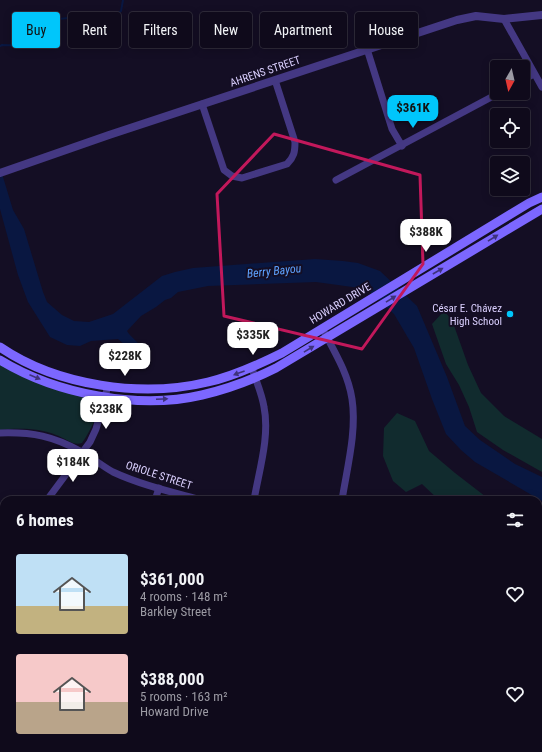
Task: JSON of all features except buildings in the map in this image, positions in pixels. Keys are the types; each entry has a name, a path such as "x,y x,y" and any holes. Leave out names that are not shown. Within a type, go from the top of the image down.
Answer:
{"main road":[{"name":"HOWARD DRIVE","path":"0,347 26,362 59,375 108,386 152,389 179,387 209,382 252,368 282,353 542,196"},
{"path":"0,360 21,371 57,386 105,397 144,399 180,398 201,395 256,378 276,368 539,210 529,203"},
{"path":"454,248 460,258"},
{"path":"21,371 26,362"},
{"path":"179,387 180,398"}],"street":[{"name":"AHRENS STREET","path":"0,172 457,20 476,16 504,19 542,15"},
{"path":"504,19 542,87"},
{"path":"367,49 392,129 402,146"},
{"path":"530,76 534,74"},
{"path":"202,104 224,170 232,176 242,178 287,164 295,152 295,142 275,80"},
{"path":"336,180 490,98"},
{"path":"322,328 340,362 352,398 354,418 343,496"},
{"path":"252,368 264,407 266,420 264,448 255,496"},
{"path":"50,496 83,453 96,429 108,386"},
{"name":"ORIOLE STREET","path":"0,433 20,432 52,438 83,453 112,471 159,488 187,496"},
{"path":"156,496 159,488"}],"highlighted area":[{"path":"274,134 420,175 423,264 362,349 224,316 217,194"}],"green space":[{"path":"444,311 452,320 468,365 481,393 504,416 542,439 542,472 503,450 477,432 469,407 459,385 446,364 432,324"},
{"path":"0,364 93,399 97,404 97,413 90,430 82,443 72,443 59,436 36,430 0,430"},
{"path":"397,413 415,421 429,451 485,496 435,496 422,484 406,492 393,481 383,456 384,428"}],"water":[{"name":"Berry Bayou","path":"0,167 13,210 24,229 47,302 62,315 74,321 89,322 113,314 162,276 193,268 315,259 358,263 380,271 417,306 447,377 465,426 480,440 515,464 542,477 542,496 533,496 475,462 446,434 414,348 394,314 367,289 316,282 208,286 178,292 171,298 165,300 141,316 127,331 144,349 145,358 141,366 134,366 131,364 124,344 118,339 91,341 80,346 67,345 50,337 28,302 18,275 0,209"}],"waterway":[{"path":"0,46 31,46 42,40 49,20 68,18 105,18 114,16 121,11 123,0"}],"place":[{"name":"César E. Chávez High School","path":"510,314"}]}
